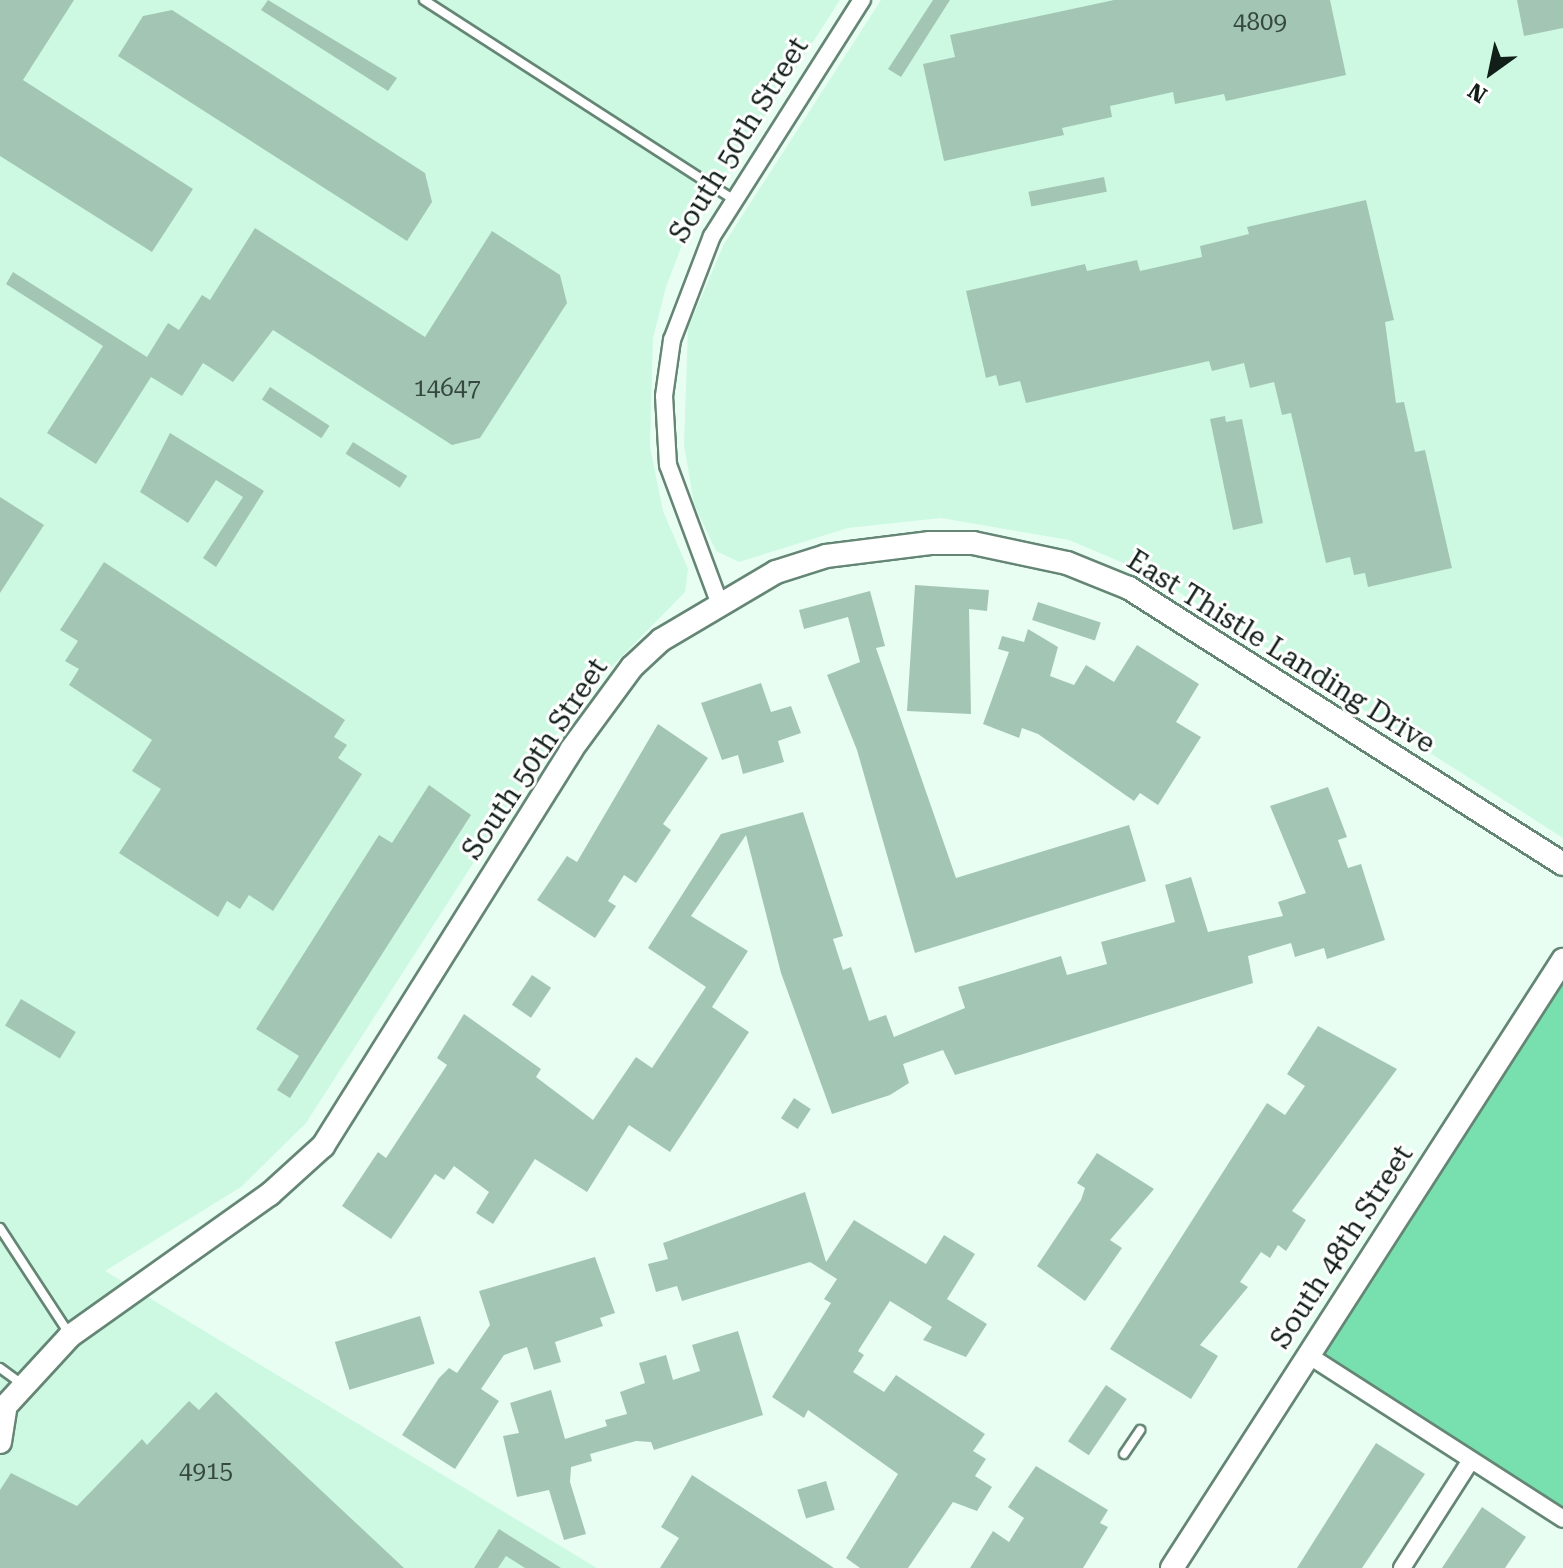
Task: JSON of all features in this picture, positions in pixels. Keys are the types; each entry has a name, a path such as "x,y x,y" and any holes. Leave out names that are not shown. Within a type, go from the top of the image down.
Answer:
{"street":[{"name":"South 50th Street","path":"0,1442 2,1411 70,1336 270,1194 323,1146 571,750 632,667 719,602 672,487 664,396 686,289 734,200 862,0"},
{"name":"East Thistle Landing Drive","path":"719,602 776,572 867,548 973,543 1067,563 1129,588 1563,864"},
{"name":"South 48th Street","path":"1172,1568 1563,960"},
{"path":"1308,1355 1563,1519"},
{"path":"1402,1568 1471,1460"}],"lane":[{"path":"424,0 734,200"},
{"path":"0,1228 70,1336"},
{"path":"0,1368 25,1386"},
{"path":"1124,1454 1140,1430"}],"shaded area":[{"path":"0,0 840,0 682,245 666,287 653,338 650,447 663,511 688,569 685,592 577,702 306,1123 241,1187 105,1271 597,1568 0,1568"},
{"path":"881,0 1563,0 1563,838 1152,575 1069,540 941,518 848,528 739,562 716,551 694,504 684,445 688,328 724,244"}],"green space":[{"path":"1563,960 1563,1519 1308,1355"}],"building":[{"path":"0,0 74,0 23,80 193,189 152,252 0,156"},
{"path":"268,0 397,78 388,91 261,10"},
{"path":"933,0 950,0 901,77 888,69"},
{"path":"1114,0 1330,0 1346,75 1226,101 1224,94 1175,104 1173,92 1110,106 1112,117 1062,128 1064,135 944,161 923,64 955,57 950,35"},
{"path":"1517,0 1563,0 1563,28 1524,36"},
{"path":"172,10 425,173 432,202 407,241 118,56 143,16"},
{"path":"1104,177 1107,192 1031,206 1028,192"},
{"path":"1366,200 1394,320 1385,322 1396,403 1404,402 1415,452 1425,450 1452,568 1368,587 1365,573 1354,575 1350,557 1326,563 1291,413 1282,415 1274,382 1250,388 1244,363 1212,371 1209,361 1026,403 1020,381 999,386 996,375 986,378 966,291 1085,264 1087,271 1137,260 1140,271 1202,257 1200,246 1249,234 1247,227"},
{"path":"255,228 425,337 492,231 560,275 567,303 480,438 452,445 273,330 233,382 203,363 182,396 151,377 96,464 47,433 103,346 6,284 13,272 147,357 168,323 179,330 202,295 210,300"},
{"path":"270,387 330,426 321,438 262,400"},
{"path":"1225,416 1226,422 1242,419 1263,523 1233,530 1210,419"},
{"path":"170,433 264,491 216,567 203,558 243,497 216,480 188,523 140,492"},
{"path":"353,442 407,476 400,488 346,454"},
{"path":"0,497 44,525 0,593"},
{"path":"104,562 345,720 334,737 347,745 338,758 362,774 273,911 249,895 240,909 227,901 218,917 119,853 161,789 132,771 152,740 69,685 79,669 65,661 78,641 60,630"},
{"path":"915,585 989,590 987,611 969,609 971,714 907,711"},
{"path":"870,591 885,646 876,648 956,878 1129,825 1146,881 915,953 857,750 827,675 860,662 848,617 804,629 799,610"},
{"path":"1038,602 1101,622 1095,640 1032,620"},
{"path":"1028,629 1058,647 1050,676 1074,685 1086,665 1114,682 1137,645 1199,684 1176,722 1201,737 1158,805 1140,793 1134,801 1038,734 1022,728 1019,738 983,724 1009,652 998,649 1002,636 1024,642"},
{"path":"761,683 771,712 791,706 801,733 778,741 784,762 743,774 738,755 722,760 701,703"},
{"path":"658,724 708,758 663,824 671,830 636,883 624,875 608,901 616,906 595,938 537,900 567,856 577,862"},
{"path":"429,785 471,815 290,1098 277,1090 299,1056 256,1029 379,835 392,843"},
{"path":"1328,787 1347,837 1338,840 1348,868 1361,864 1385,940 1327,959 1324,948 1295,957 1291,943 1248,956 1253,983 955,1075 943,1050 903,1064 909,1083 890,1095 832,1114 781,973 746,835 691,916 748,951 712,1007 749,1032 670,1152 629,1125 587,1192 535,1159 493,1224 476,1213 489,1192 454,1166 444,1180 435,1174 391,1239 342,1206 378,1152 386,1158 447,1065 437,1058 464,1014 541,1069 536,1077 593,1120 636,1057 652,1068 706,987 648,948 721,834 803,812 843,936 833,939 843,970 851,967 869,1021 886,1015 894,1037 965,1008 958,987 1061,956 1067,975 1107,964 1101,942 1175,922 1165,885 1191,877 1208,932 1283,916 1278,902 1306,893 1270,806"},
{"path":"532,975 551,988 531,1018 512,1005"},
{"path":"21,999 76,1032 60,1059 5,1026"},
{"path":"1318,1026 1397,1069 1292,1211 1306,1220 1286,1251 1278,1245 1270,1258 1261,1252 1240,1282 1248,1287 1200,1345 1218,1356 1191,1399 1110,1349 1267,1103 1285,1115 1305,1086 1287,1074"},
{"path":"794,1098 811,1109 798,1129 781,1118"},
{"path":"1097,1153 1154,1189 1110,1240 1122,1248 1085,1301 1037,1266 1081,1200 1085,1188 1077,1183"},
{"path":"805,1192 826,1262 854,1220 926,1264 944,1235 975,1254 947,1299 987,1324 966,1357 923,1340 932,1327 890,1301 858,1351 864,1355 853,1372 884,1392 896,1375 985,1434 973,1451 986,1459 975,1476 992,1487 977,1511 953,1502 908,1568 860,1568 846,1558 898,1474 808,1410 804,1418 772,1397 831,1303 824,1299 837,1279 810,1262 682,1301 677,1286 656,1292 648,1264 668,1259 663,1243"},
{"path":"595,1257 615,1313 600,1318 603,1326 555,1342 561,1362 534,1370 527,1347 504,1355 481,1389 499,1401 455,1469 402,1435 439,1378 449,1368 457,1373 490,1325 479,1291"},
{"path":"420,1316 435,1364 350,1390 335,1342"},
{"path":"738,1331 763,1415 654,1450 651,1442 636,1441 590,1454 592,1461 571,1467 570,1482 586,1534 564,1540 549,1490 517,1497 503,1436 519,1433 510,1403 551,1390 565,1439 607,1426 605,1420 627,1414 620,1392 645,1383 639,1363 666,1355 673,1380 700,1371 692,1345"},
{"path":"1106,1385 1127,1399 1089,1455 1068,1441"},
{"path":"216,1392 404,1568 0,1568 0,1490 11,1473 77,1506 142,1439 147,1445 189,1401 199,1410"},
{"path":"1376,1443 1425,1474 1362,1568 1297,1568"},
{"path":"1036,1466 1108,1510 1100,1523 1108,1527 1083,1568 970,1568 993,1531 1009,1542 1024,1518 1008,1507"},
{"path":"692,1475 834,1568 660,1568 679,1538 661,1527"},
{"path":"826,1481 835,1510 806,1518 797,1490"},
{"path":"1482,1507 1526,1537 1505,1568 1442,1568"},
{"path":"499,1529 561,1568 525,1568 506,1556 498,1568 474,1568"}]}
